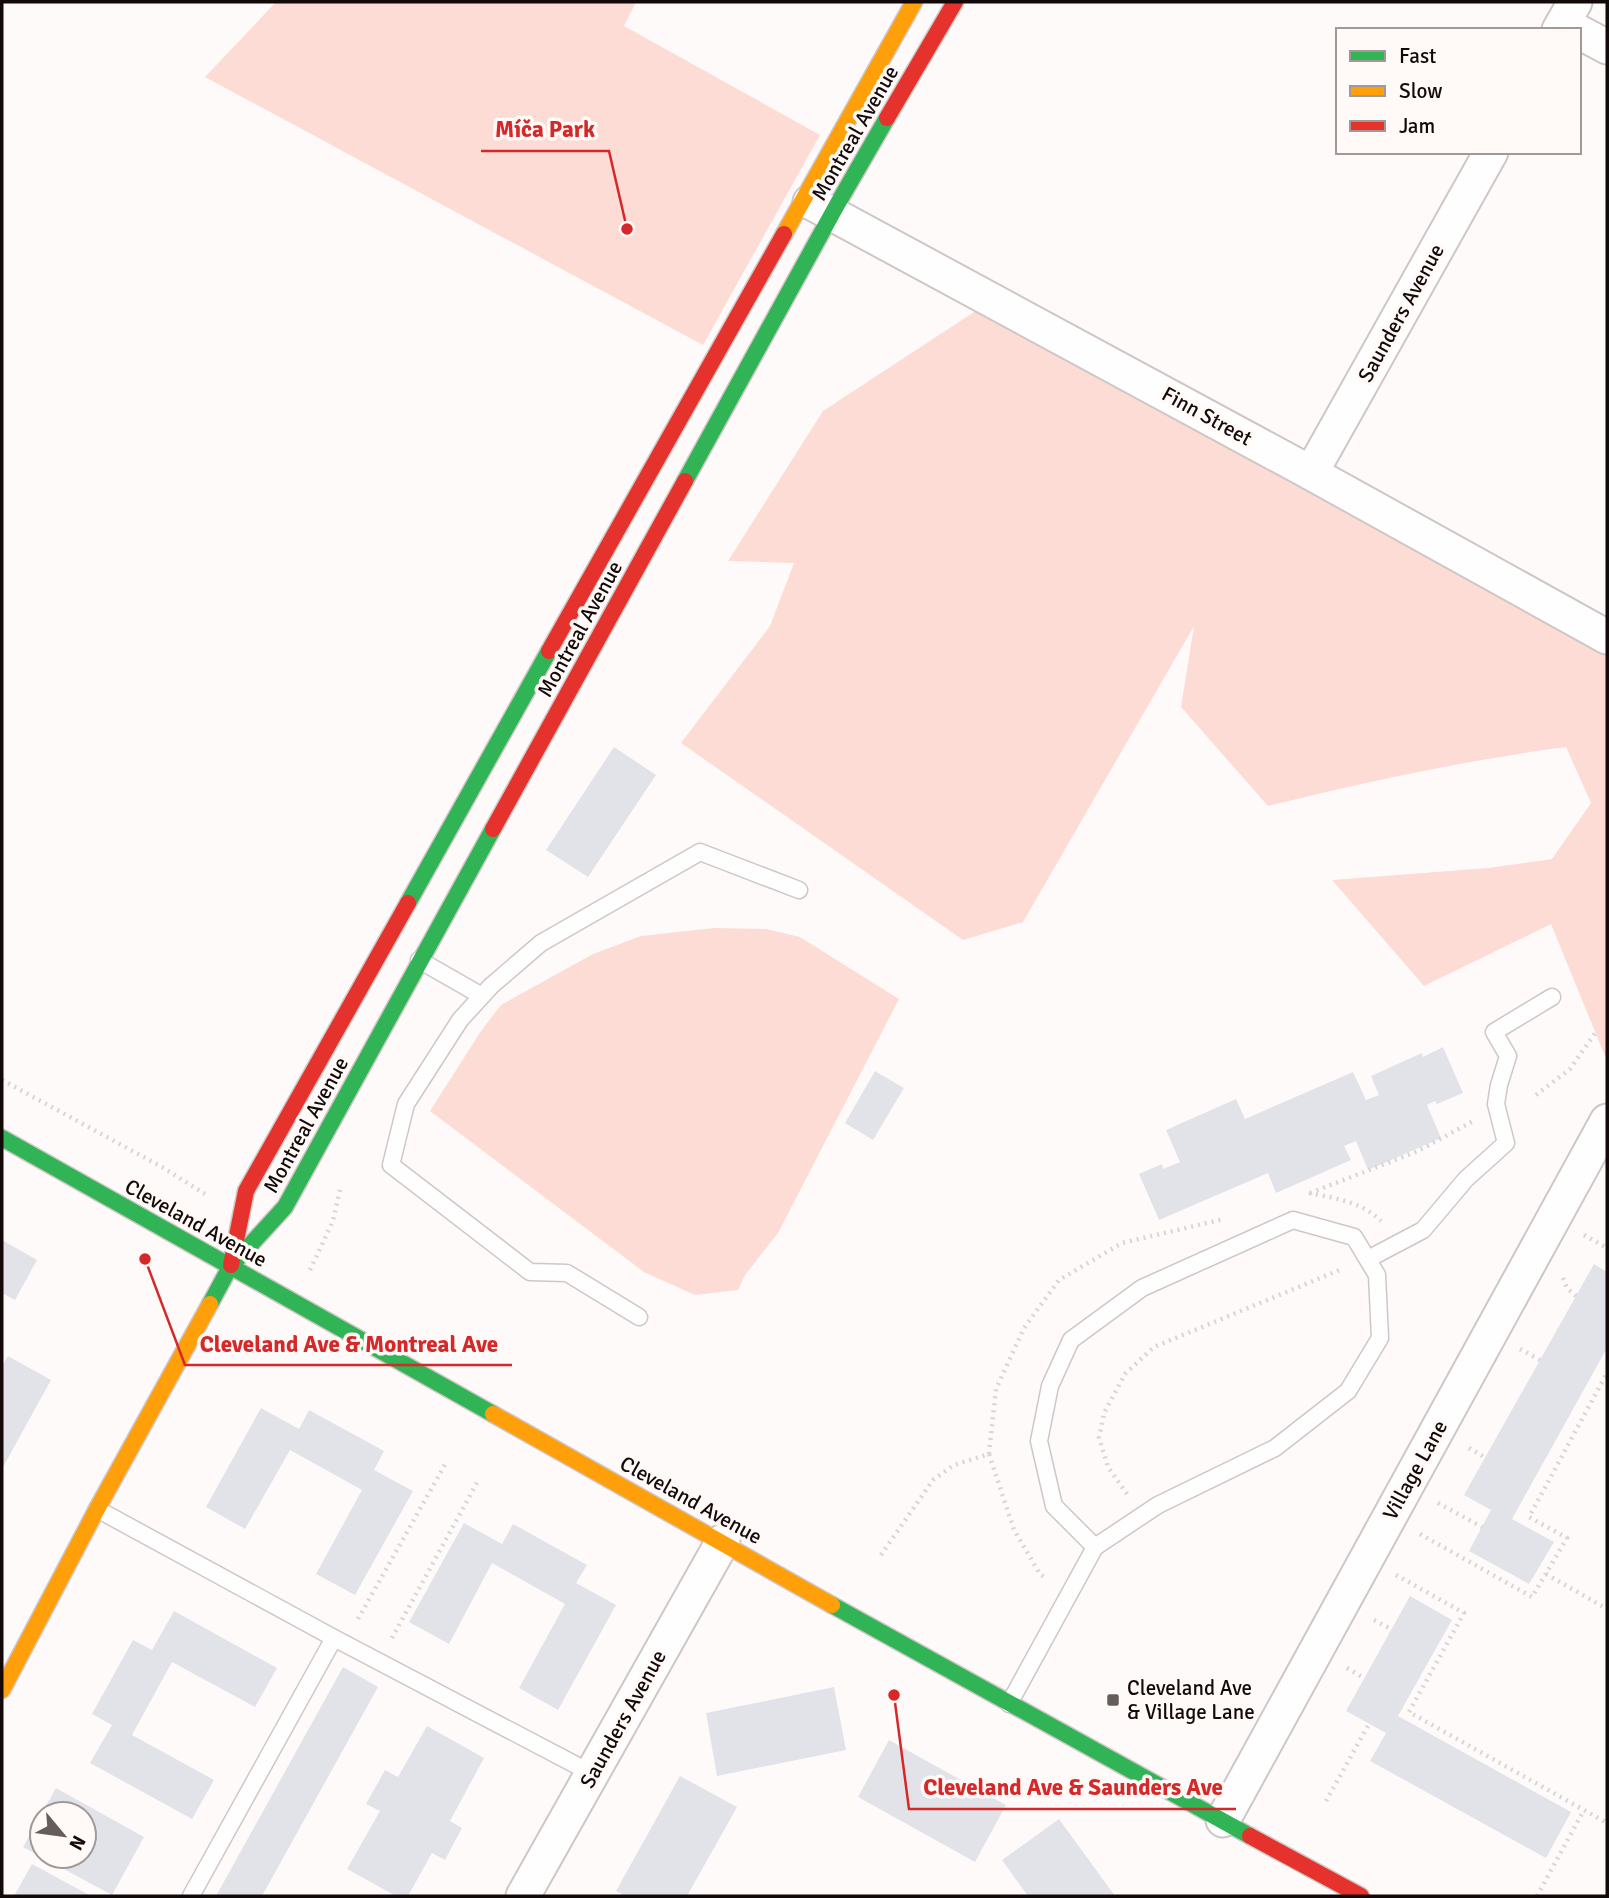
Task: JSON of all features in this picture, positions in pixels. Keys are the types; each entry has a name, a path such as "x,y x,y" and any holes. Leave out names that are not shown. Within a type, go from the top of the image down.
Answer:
{"street":[{"name":"Montreal Avenue","path":"230,1267 246,1191 403,951 818,207 914,2"},
{"name":"Montreal Avenue","path":"2,1690 97,1509 230,1267 285,1207 403,951 818,207 955,2"},
{"path":"1581,30 1607,47"},
{"name":"Saunders Avenue","path":"1311,473 1490,154"},
{"name":"Finn Street","path":"818,207 1311,473 1607,637"},
{"name":"Village Lane","path":"1223,1820 1607,1121"},
{"name":"Cleveland Avenue","path":"2,1138 1009,1704 1360,1896"},
{"name":"Saunders Avenue","path":"523,1896 723,1541"}],"lane":[{"path":"639,1317 567,1273 530,1272 391,1165 406,1104 460,1020 482,996 541,943 699,852 799,890"},
{"path":"403,951 482,996"},
{"path":"1368,1259 1423,1230 1466,1179 1506,1143 1496,1104 1508,1056 1494,1032 1552,997"},
{"path":"1009,1704 1095,1546 1142,1515 1275,1448 1348,1391 1380,1338 1377,1275 1354,1237 1293,1220 1142,1288 1071,1340 1051,1385 1039,1441 1054,1506 1095,1546"},
{"path":"97,1509 339,1641 593,1774"},
{"path":"191,1896 339,1641"}],"path":[{"path":"1536,1095 1570,1069 1597,1032"},
{"path":"2,1080 162,1167 206,1195"},
{"path":"1309,1193 1418,1151 1477,1119"},
{"path":"1068,1595 1040,1574 1014,1530 989,1454 996,1389 1024,1328 1059,1280 1122,1243 1235,1216"},
{"path":"1579,1232 1607,1248"},
{"path":"306,1278 323,1245"},
{"path":"1142,1515 1108,1466 1099,1438 1104,1413 1125,1374 1154,1348 1368,1259"},
{"path":"1513,1345 1540,1360"},
{"path":"1411,1529 1532,1597 1567,1538 1529,1517 1607,1373"},
{"path":"1459,1443 1486,1458"},
{"path":"881,1555 933,1480 954,1465 989,1454"},
{"path":"339,1641 447,1461"},
{"path":"379,1661 479,1479"},
{"path":"1428,1498 1482,1527"},
{"path":"1388,1571 1464,1613 1409,1712 1607,1823"},
{"path":"1546,1574 1607,1609"},
{"path":"1364,1614 1391,1629"},
{"path":"1337,1663 1364,1678"},
{"path":"1326,1801 1369,1724"},
{"path":"1537,1896 1584,1810"}],"shaded area":[{"path":"276,2 636,2 624,26 820,135 703,345 205,77"},
{"path":"1003,293 1607,620 1607,1061 1551,924 1424,986 1332,880 1488,868 1552,859 1591,803 1566,747 1416,772 1268,806 1181,707 1194,626 1023,922 963,940 681,743 770,626 794,563 728,561 823,411"},
{"path":"714,928 766,929 800,937 899,999 778,1233 745,1275 738,1290 695,1295 644,1272 430,1111 481,1031 501,1005 593,954 641,936"}],"building":[{"path":"614,747 656,775 588,877 546,850"},
{"path":"1443,1047 1463,1093 1437,1104 1435,1101 1427,1105 1441,1138 1368,1170 1356,1141 1344,1146 1351,1160 1276,1193 1268,1173 1159,1220 1139,1174 1162,1164 1163,1169 1180,1162 1166,1130 1236,1099 1245,1119 1353,1072 1366,1100 1379,1095 1371,1076 1422,1053 1423,1057"},
{"path":"875,1071 904,1088 873,1140 845,1123"},
{"path":"2,1240 37,1260 15,1300 2,1293"},
{"path":"1594,1264 1607,1272 1607,1348 1512,1519 1554,1542 1529,1584 1469,1551 1491,1510 1464,1495"},
{"path":"8,1356 51,1380 2,1469 2,1366"},
{"path":"261,1408 299,1429 309,1410 384,1451 374,1470 413,1491 355,1595 316,1574 362,1490 290,1450 245,1529 206,1507"},
{"path":"464,1523 502,1544 513,1524 587,1565 576,1583 616,1605 558,1710 519,1688 565,1604 492,1563 449,1644 409,1622"},
{"path":"1410,1596 1452,1620 1398,1716 1571,1812 1546,1858 1370,1761 1386,1733 1346,1711"},
{"path":"174,1611 277,1668 255,1707 172,1662 132,1735 214,1780 192,1819 90,1763 112,1725 92,1714 133,1640 152,1650"},
{"path":"343,1667 378,1687 262,1896 216,1896"},
{"path":"834,1687 846,1750 717,1776 706,1713"},
{"path":"427,1726 484,1758 450,1821 462,1828 445,1860 432,1853 408,1896 396,1896 347,1869 380,1811 366,1804 385,1770 398,1777"},
{"path":"889,1740 1006,1805 975,1862 858,1797"},
{"path":"680,1776 737,1807 687,1896 625,1896 616,1891"},
{"path":"56,1788 78,1800 49,1800"},
{"path":"98,1811 144,1837 112,1895 66,1870 98,1870"},
{"path":"1059,1819 1115,1896 1028,1896 1002,1860"},
{"path":"29,1870 43,1870 91,1896 14,1896"}],"traffic: fast":[{"path":"685,481 887,118"},
{"path":"408,903 549,651"},
{"path":"210,1304 230,1267 285,1207 493,829"},
{"path":"2,1138 493,1414"},
{"path":"832,1605 1250,1836"}],"traffic: slow":[{"path":"784,234 914,2"},
{"path":"2,1690 97,1509 210,1304"},
{"path":"493,1414 832,1605"}],"traffic: jam":[{"path":"887,118 955,2"},
{"path":"549,651 784,234"},
{"path":"493,829 685,481"},
{"path":"231,1265 246,1191 408,903"},
{"path":"1250,1836 1361,1896"}],"place":[{"name":"Míča Park","path":"627,229"},
{"name":"Cleveland Ave & Montreal Ave","path":"145,1259"},
{"name":"Cleveland Ave & Saunders Ave","path":"894,1695"},
{"name":"Cleveland Ave & Village Lane","path":"1113,1700"}]}
